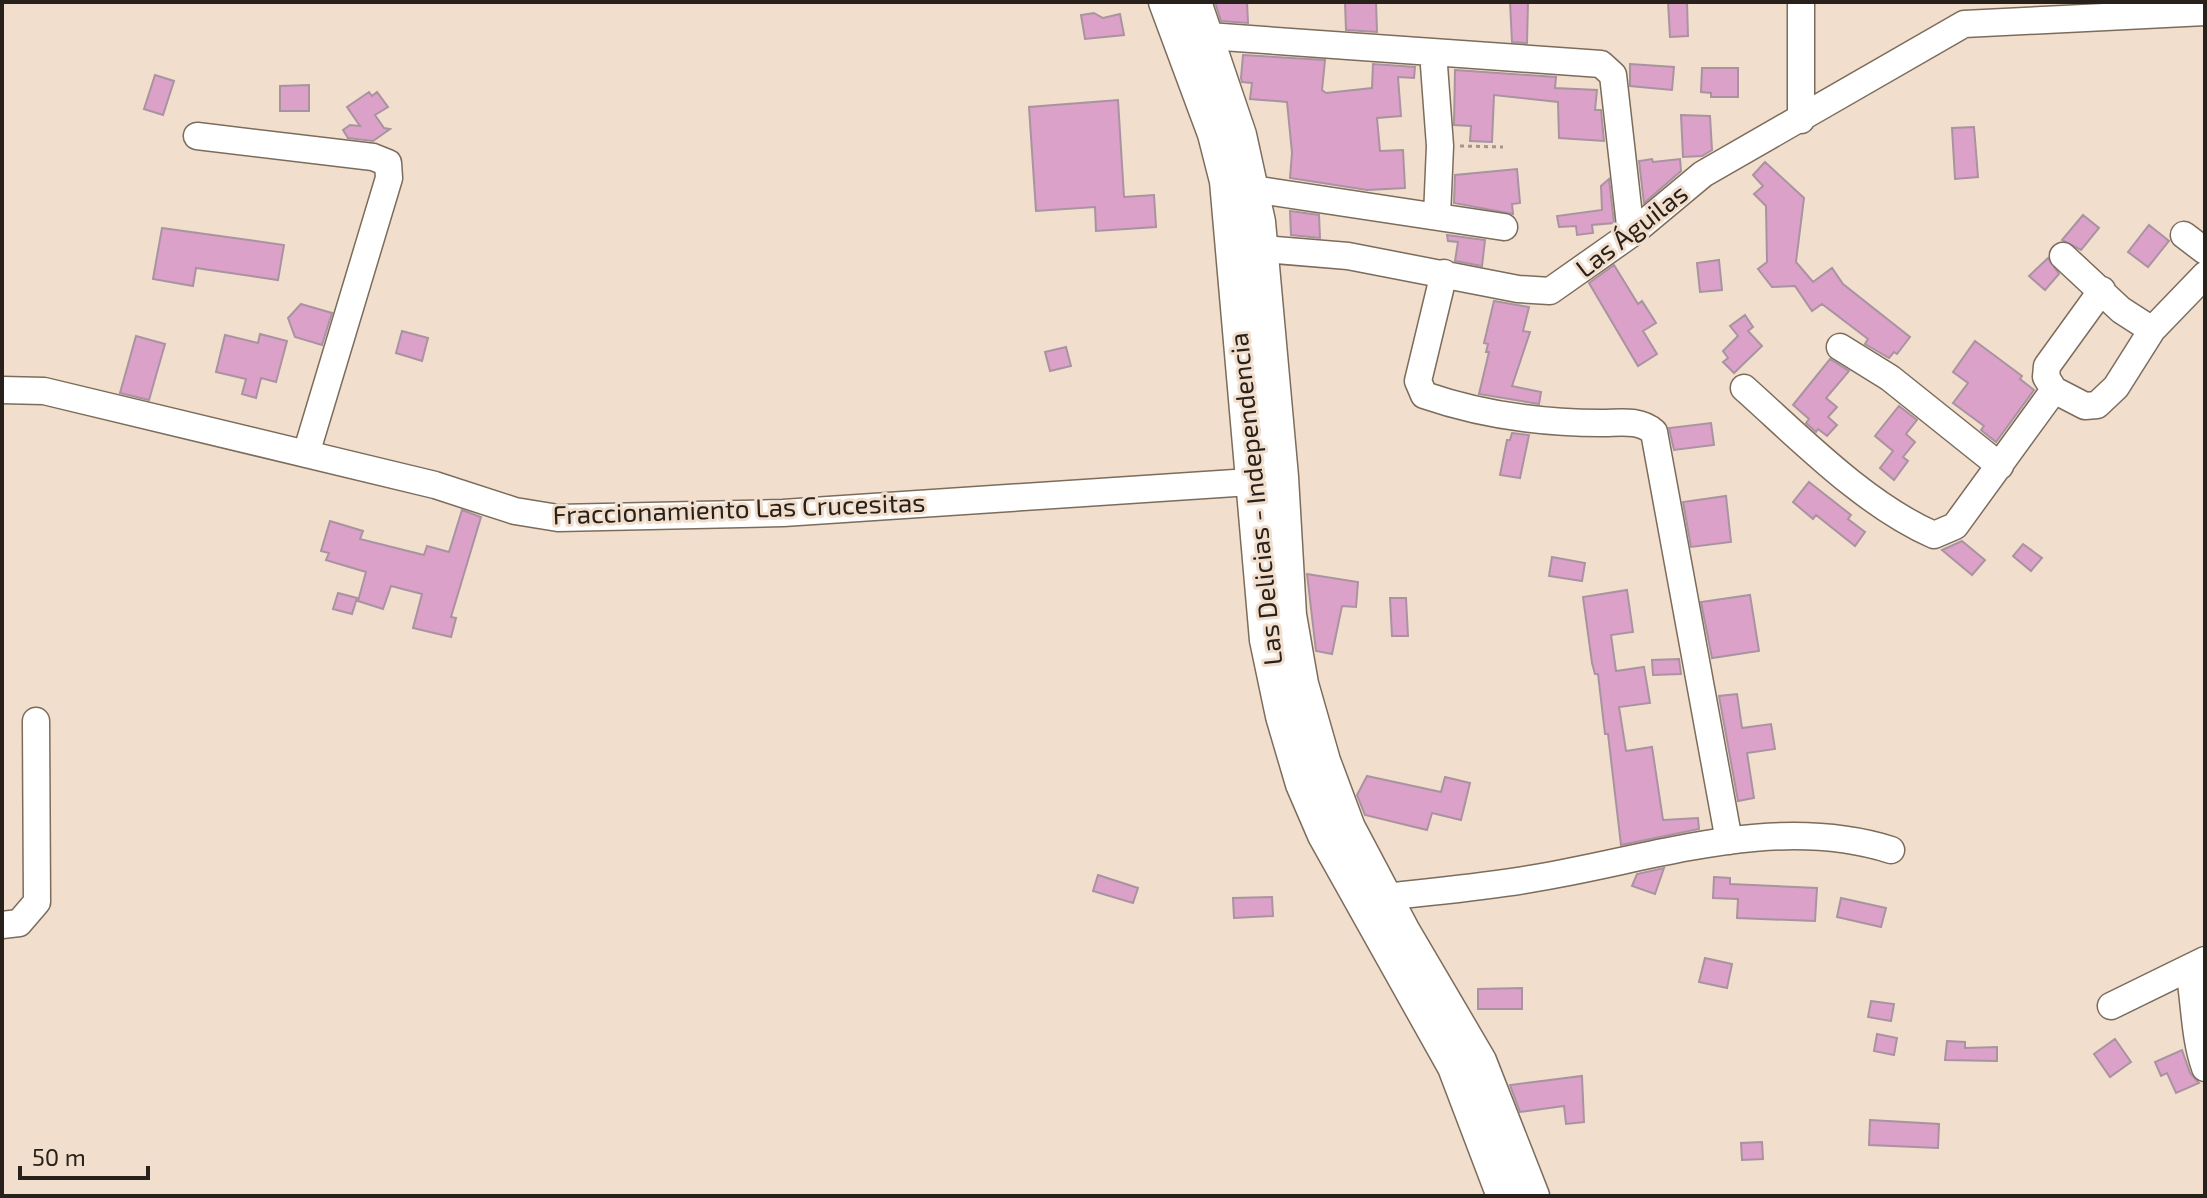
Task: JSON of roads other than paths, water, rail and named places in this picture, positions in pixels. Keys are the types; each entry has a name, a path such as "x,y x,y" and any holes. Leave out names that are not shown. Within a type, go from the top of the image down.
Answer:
{"main road":[{"name":"Las Delicias - Independencia","path":"1165,2 1214,134 1226,181 1290,615 1302,684 1324,761 1349,828 1385,897 1480,1061 1533,1196"},
{"name":"Las Delicias - Independencia","path":"1195,2 1253,189 1263,249 1260,410 1250,482 1266,640 1282,716 1302,784 1356,898 1454,1067 1503,1196"}],"street":[{"path":"1801,2 1801,120"},
{"name":"Las Águilas","path":"1263,249 1348,256 1518,289 1550,291 1631,234 1703,174 1964,24 2205,12"},
{"path":"1208,36 1601,64 1613,75 1631,234"},
{"path":"1433,52 1440,146 1437,216"},
{"path":"197,136 373,157 388,163 389,178 306,454"},
{"path":"1253,189 1504,227"},
{"path":"2184,235 2205,251"},
{"path":"2063,256 2121,310 2152,330"},
{"path":"1444,273 1418,381 1424,395 1465,409 1531,421 1637,422 1654,432 1729,841"},
{"path":"2050,383 2085,406 2097,405 2116,387 2152,330 2205,275"},
{"path":"1744,388 1817,453 1906,523 1934,535 1955,526 2000,466 2050,383 2047,366 2102,290"},
{"path":"1840,347 1890,378 2000,466"},
{"name":"Fraccionamiento Las Crucesitas","path":"2,390 44,391 435,485 515,511 558,518 783,513 1250,482"},
{"path":"2,925 19,923 37,902 36,721"},
{"path":"1385,897 1536,878 1729,841 1774,836 1829,838 1891,850"},
{"path":"2111,1006 2197,965 2197,1046 2205,1068"}]}
